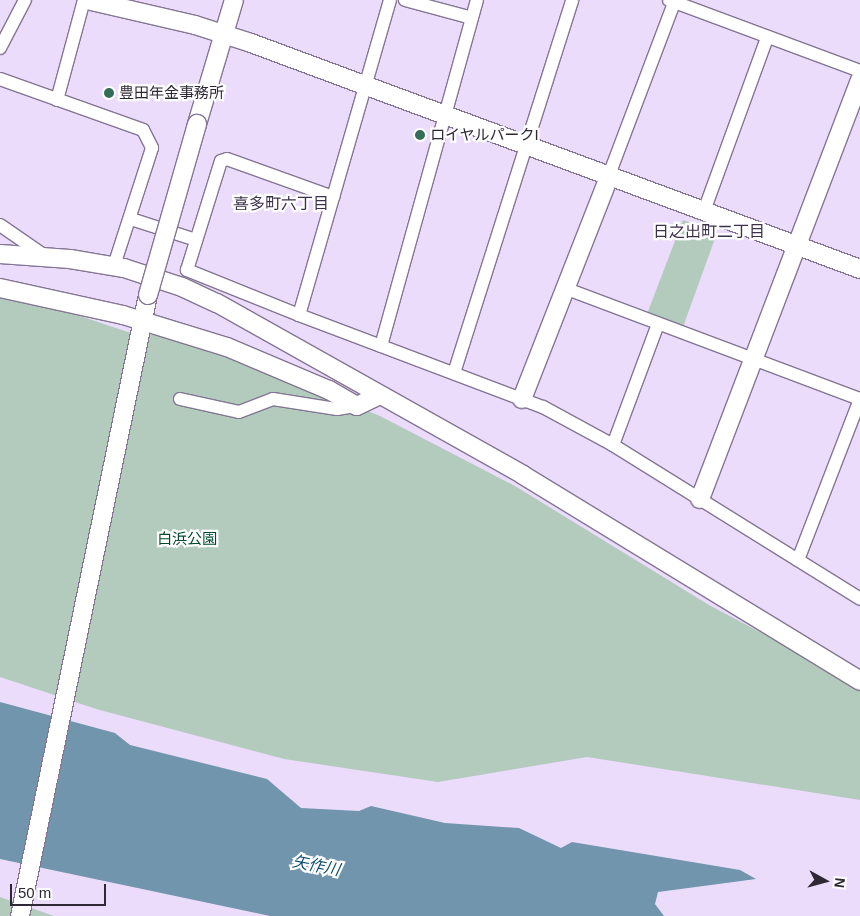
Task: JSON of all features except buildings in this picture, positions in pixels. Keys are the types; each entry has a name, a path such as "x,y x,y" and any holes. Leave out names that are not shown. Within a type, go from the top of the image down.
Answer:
{"street":[{"path":"0,48 25,0"},
{"path":"57,100 85,0 223,34 525,145 607,180 657,193 860,269"},
{"path":"20,916 148,295 234,0"},
{"path":"299,315 390,0"},
{"path":"405,0 472,18"},
{"path":"381,346 396,298 477,0"},
{"path":"454,373 572,0"},
{"path":"522,399 567,289 672,1 767,38 860,71"},
{"path":"704,211 767,38"},
{"path":"700,499 860,79"},
{"path":"0,80 143,130 152,148 131,219 114,266"},
{"path":"332,197 227,159 221,161 186,270 193,275 522,399 613,445 860,599"},
{"path":"131,219 196,240"},
{"path":"0,225 45,256"},
{"path":"0,254 45,256 114,266 182,287 217,303 515,470 860,681"},
{"path":"0,288 62,299 143,321 227,347 329,390 357,406"},
{"path":"567,289 860,399 798,560"},
{"path":"613,445 658,324"},
{"path":"180,399 239,412 273,399 336,409 357,406 380,395"}],"green space":[{"path":"683,220 717,233 683,327 647,314"},
{"name":"白浜公園","path":"0,298 59,309 128,332 171,337 224,352 380,416 515,486 709,605 824,666 860,689 860,800 587,757 438,782 284,759 96,709 0,677"},
{"path":"0,897 54,916 0,916"}],"water":[{"name":"矢作川","path":"0,702 115,733 130,745 267,779 301,808 359,811 371,806 445,823 519,828 561,848 572,842 740,870 756,879 658,892 655,904 664,916 270,916 0,859"}],"place":[{"name":"豊田年金事務所","path":"109,93"},
{"name":"ロイヤルパークI","path":"420,135"}],"district":[{"name":"喜多町六丁目","path":"281,204"},
{"name":"日之出町二丁目","path":"709,232"}]}
